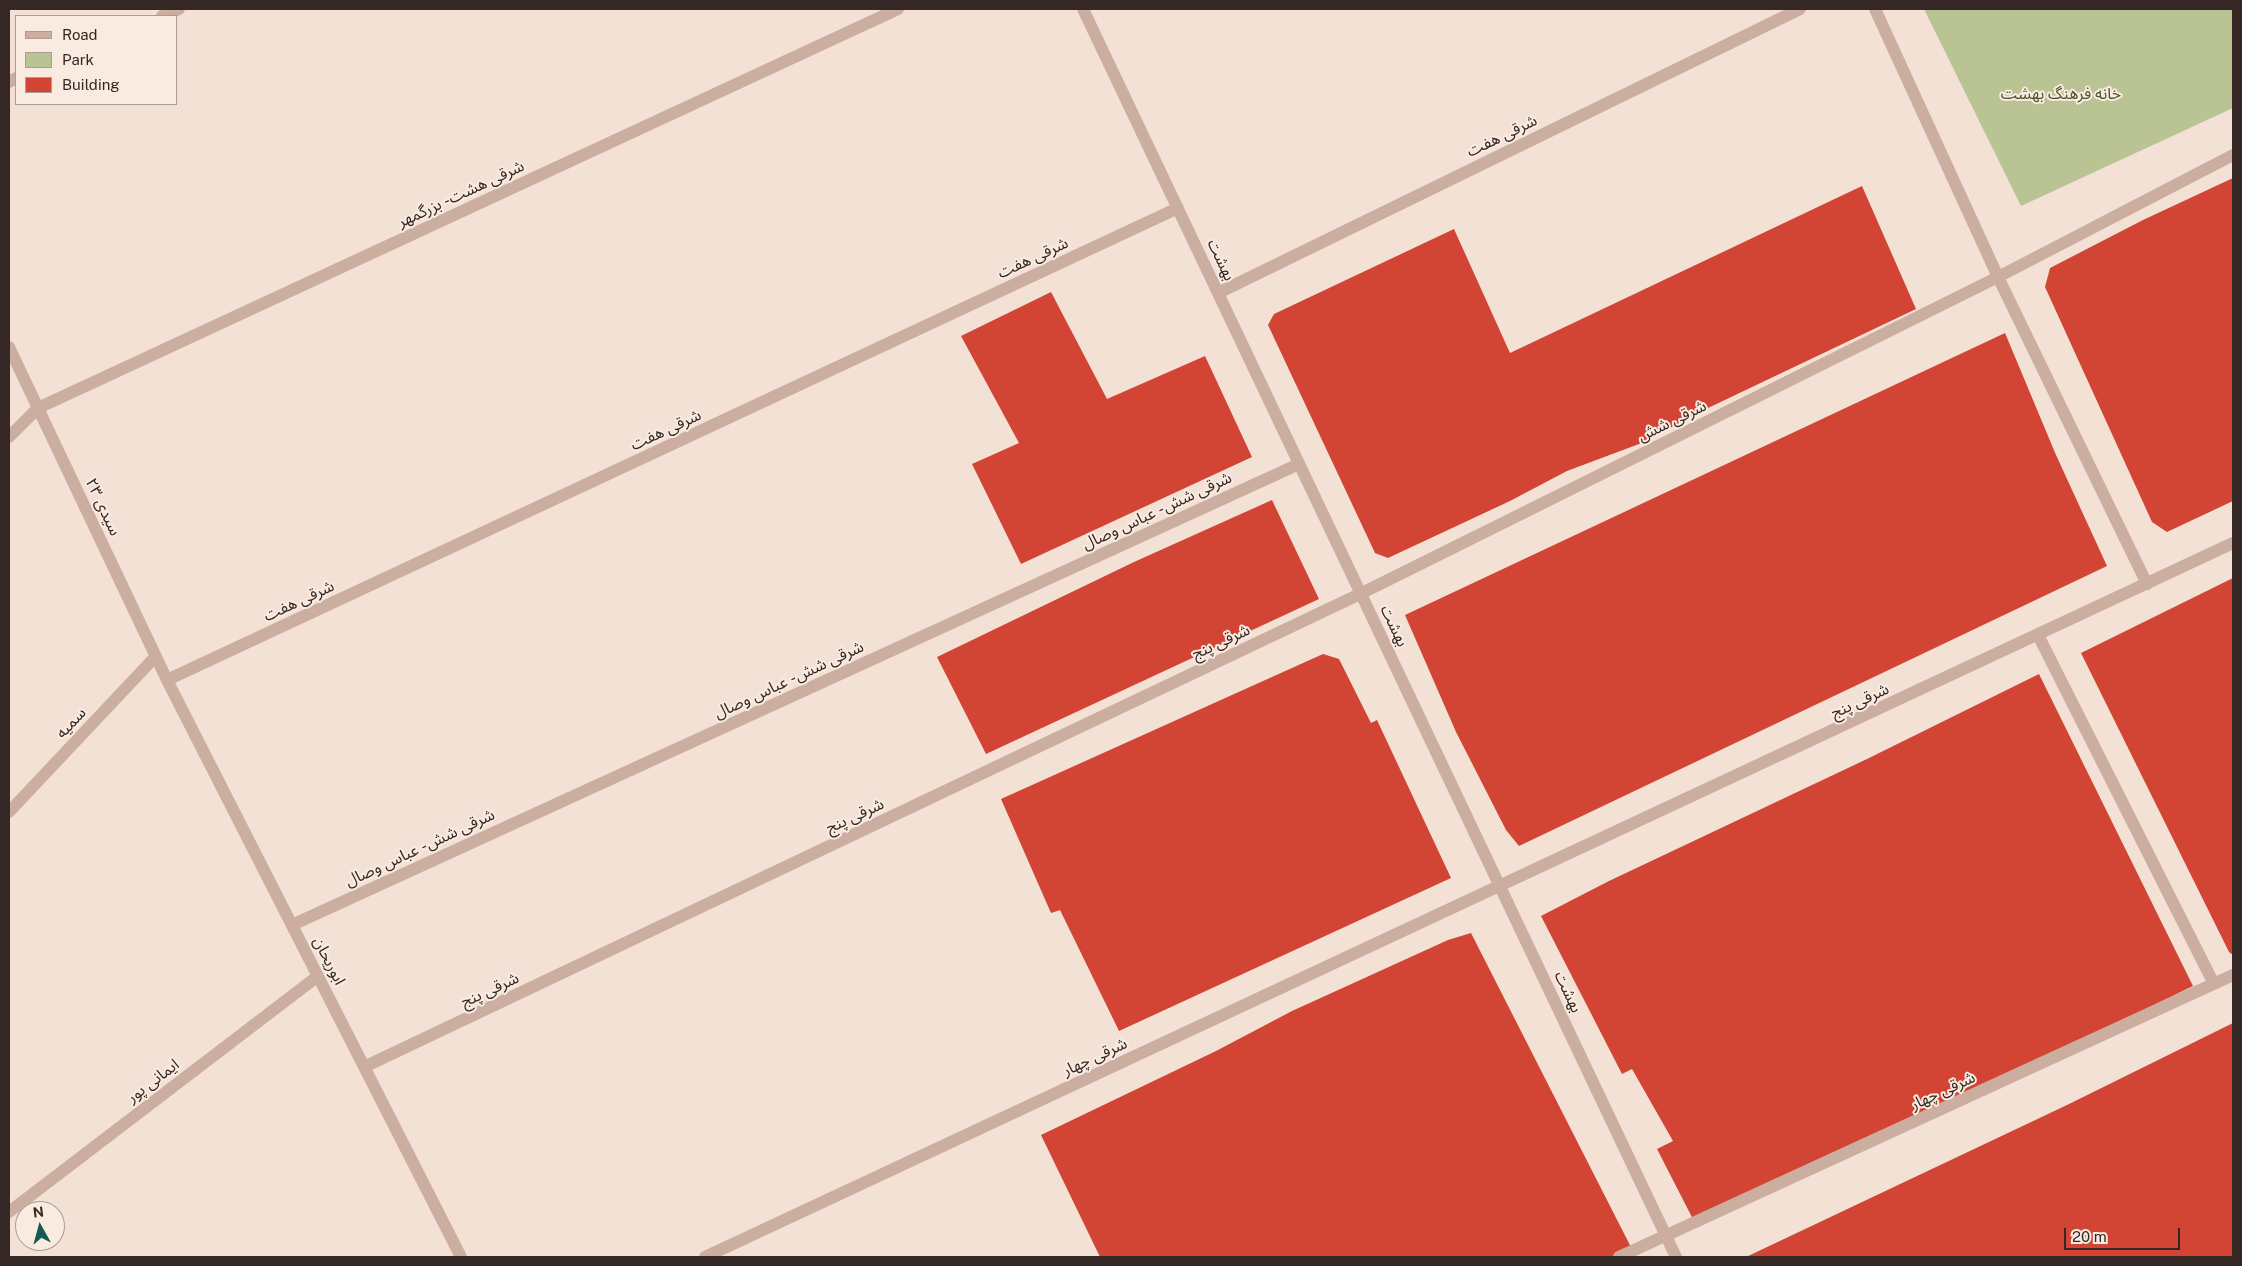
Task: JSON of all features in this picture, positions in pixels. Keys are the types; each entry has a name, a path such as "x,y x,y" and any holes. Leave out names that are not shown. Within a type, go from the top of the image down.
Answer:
{"street":[{"path":"164,15 179,9"},
{"name":"شرقی هشت- بزرگمهر","path":"38,408 898,9"},
{"name":"شرقی هفت","path":"1218,293 1800,9"},
{"path":"1875,9 1998,277 2147,584"},
{"name":"بهشت","path":"1088,10 1218,293 1676,1257"},
{"name":"شرقی شش","path":"1360,594 1998,277 2233,156"},
{"name":"شرقی هفت","path":"168,680 1178,208"},
{"name":"سیدی ۲۳","path":"9,347 168,680"},
{"path":"9,437 38,408"},
{"name":"شرقی شش- عباس وصال","path":"292,925 1299,464"},
{"name":"شرقی پنج","path":"1500,886 2038,636 2233,543"},
{"name":"شرقی پنج","path":"364,1068 1360,594"},
{"path":"2038,636 2214,984"},
{"name":"سمیه","path":"9,812 156,656"},
{"name":"ابوریحان","path":"168,680 461,1257"},
{"name":"شرقی چهار","path":"705,1257 1500,886"},
{"name":"شرقی چهار","path":"1619,1257 2233,975"},
{"name":"ایمانی پور","path":"9,1212 318,976"}],"green space":[{"name":"خانه فرهنگ بهشت","path":"1924,9 2233,9 2233,108 2021,206"}],"building":[{"path":"2233,178 2233,501 2167,532 2152,522 2045,287 2050,268 2143,220"},
{"path":"1862,186 1916,309 1708,408 1639,444 1567,471 1510,501 1388,558 1375,553 1268,325 1274,314 1454,229 1510,353"},
{"path":"1051,292 1107,399 1205,356 1252,457 1021,564 972,464 1019,443 961,336"},
{"path":"2005,333 2056,455 2107,566 1519,846 1506,830 1456,732 1405,615"},
{"path":"1272,500 1319,599 986,754 937,657 1134,562"},
{"path":"2233,578 2233,955 2229,952 2081,653"},
{"path":"1323,654 1339,659 1371,723 1377,720 1451,878 1119,1031 1060,910 1051,913 1001,799"},
{"path":"2039,674 2193,986 1697,1227 1657,1149 1673,1141 1632,1069 1622,1074 1541,916 1609,881 1867,759"},
{"path":"1471,933 1636,1257 1100,1257 1041,1135 1216,1051 1292,1011 1448,940"},
{"path":"2233,1023 2233,1257 1746,1257 2067,1105"}]}
